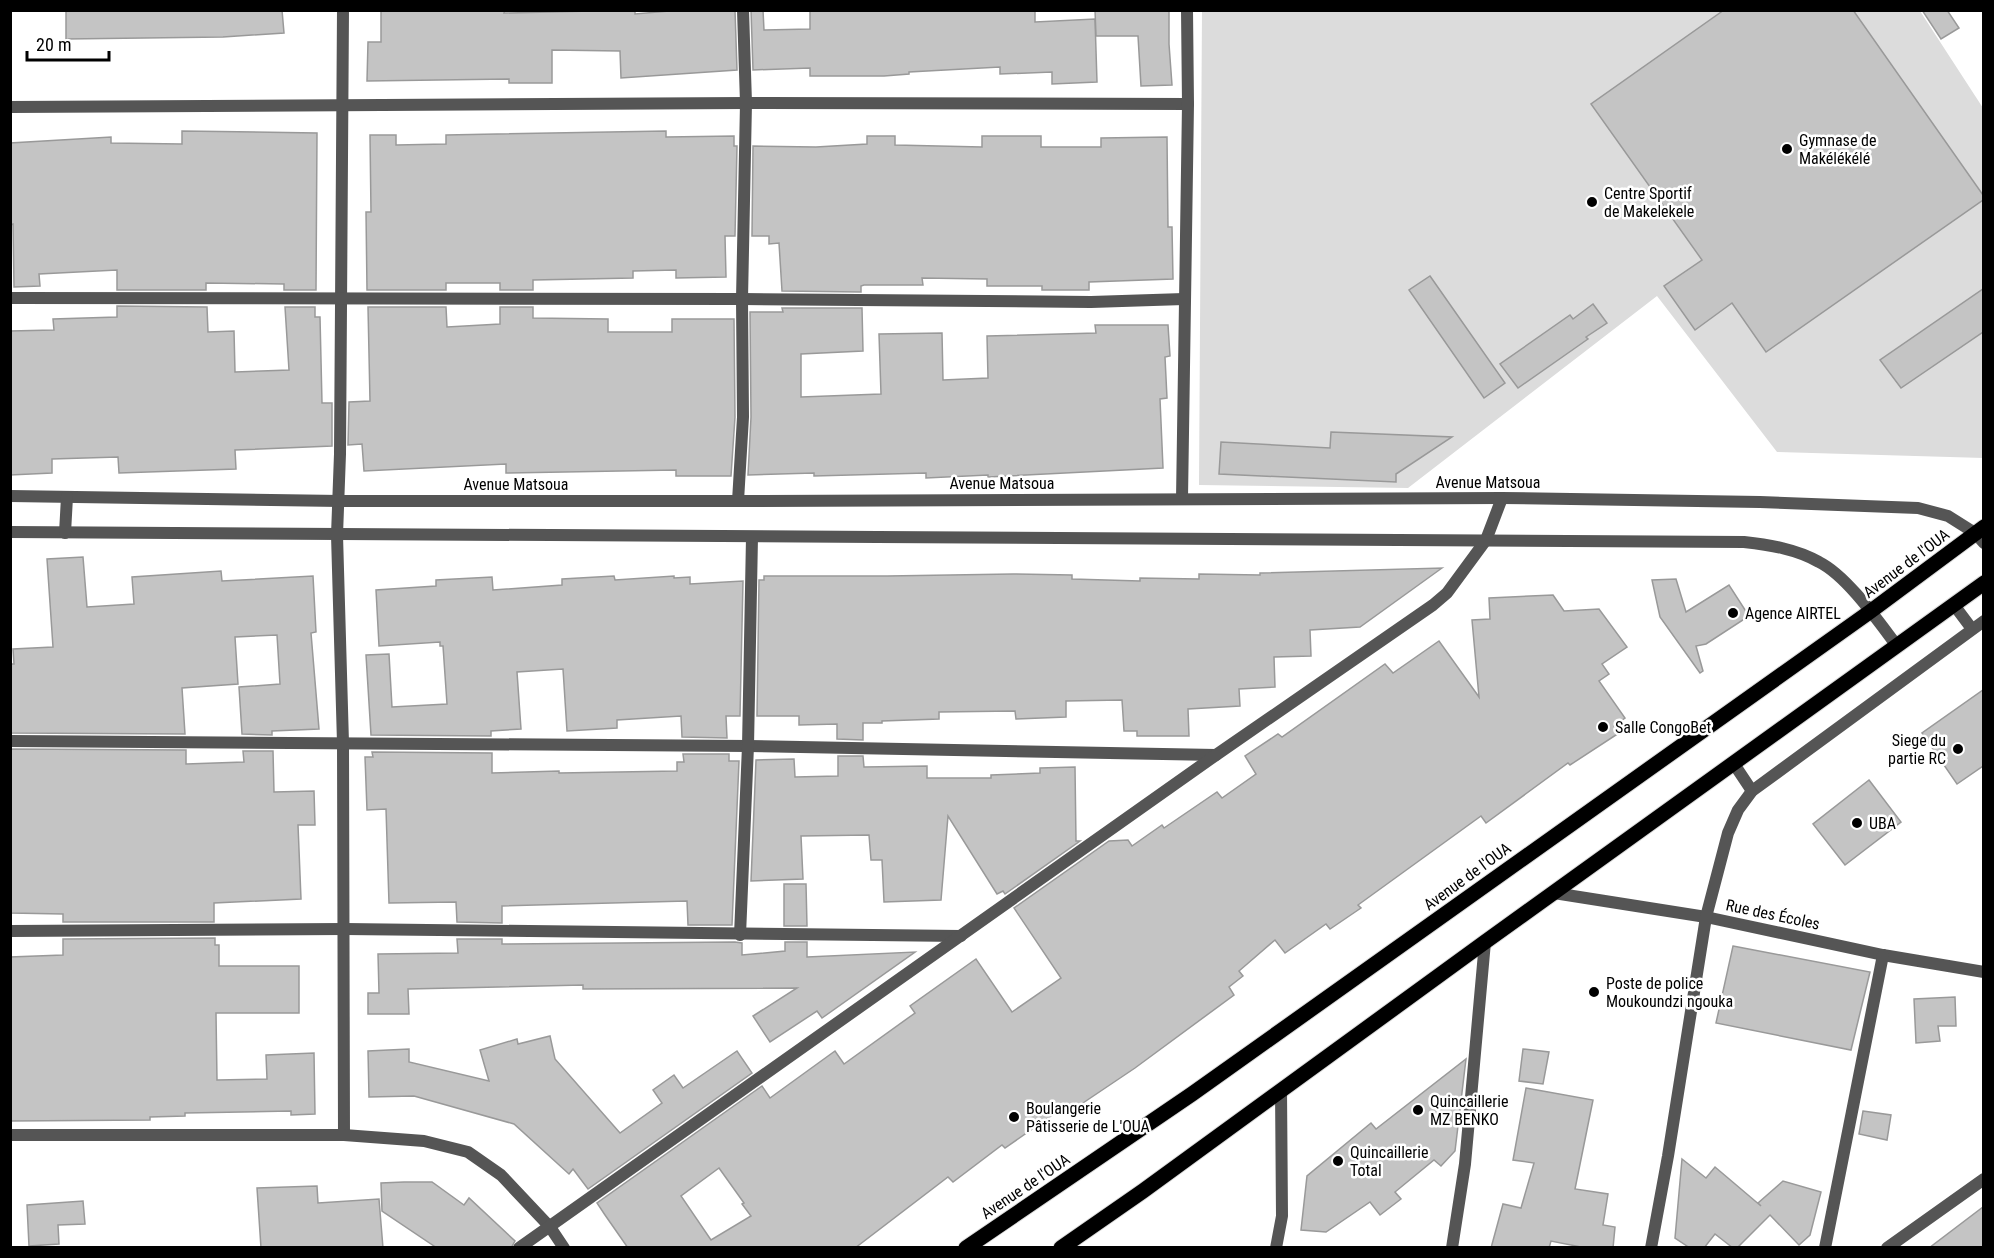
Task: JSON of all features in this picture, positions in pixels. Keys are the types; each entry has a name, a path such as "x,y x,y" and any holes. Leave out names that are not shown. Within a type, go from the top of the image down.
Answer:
{"main road":[{"name":"Avenue de l'OUA","path":"966,1248 1192,1094 1981,535"},
{"path":"1061,1248 1983,583"}],"street":[{"path":"343,10 340,501 337,535 343,744 344,1135"},
{"path":"738,501 743,417 742,299 746,103 743,10"},
{"path":"1182,498 1188,104 1187,10"},
{"path":"10,107 746,103 1188,104"},
{"path":"10,298 1091,302 1184,299"},
{"name":"Avenue Matsoua","path":"10,496 340,501 1502,498 1760,502 1918,508 1948,516 1981,535"},
{"path":"65,533 67,497"},
{"path":"519,1248 1216,755 1433,605 1447,592 1486,540 1502,498"},
{"path":"10,532 1744,542 1771,545 1821,562 1852,590 1897,646"},
{"path":"740,935 748,746 752,537"},
{"path":"1954,605 1972,629"},
{"path":"1652,1248 1706,917 1728,833 1738,810 1752,791 1983,621"},
{"path":"10,741 748,746 1216,755"},
{"path":"1734,764 1752,791"},
{"name":"Rue des Écoles","path":"1554,893 1706,917 1883,955 1983,972"},
{"path":"10,931 345,929 961,936"},
{"path":"1452,1248 1465,1164 1485,942"},
{"path":"1825,1248 1883,955"},
{"path":"1276,1248 1282,1216 1281,1090"},
{"path":"10,1135 344,1135 424,1140 468,1152 501,1175 550,1227 564,1248"},
{"path":"1887,1248 1983,1179"}],"shaded area":[{"name":"Centre Sportif de Makelekele","path":"1202,11 1920,11 1983,108 1984,458 1777,452 1657,296 1408,488 1199,485"}],"building":[{"path":"66,10 282,10 284,33 223,37 66,39"},
{"path":"381,10 505,10 504,13 635,10 635,14 681,10 735,10 737,70 621,78 620,51 552,50 552,83 509,83 509,79 367,81 368,42 381,42"},
{"path":"751,10 763,10 764,30 810,29 810,10 1035,10 1035,22 1095,19 1097,82 1052,84 1052,72 1000,74 1000,67 909,72 909,74 884,76 810,76 810,68 753,70"},
{"path":"1095,10 1169,10 1172,85 1141,86 1138,36 1096,36"},
{"name":"Gymnase de Makélékélé","path":"1724,10 1853,10 1983,195 1983,200 1766,352 1732,303 1695,330 1664,286 1702,260 1591,104"},
{"path":"1922,10 1947,10 1959,28 1941,39"},
{"path":"182,131 317,133 316,290 284,290 284,284 206,283 206,290 117,290 117,270 39,274 40,286 14,287 13,224 10,225 10,143 111,137 111,143 182,144"},
{"path":"666,131 666,137 734,136 734,146 737,146 735,236 725,236 726,277 676,278 676,270 633,271 633,278 533,280 533,290 500,290 500,283 446,283 446,290 367,290 366,212 371,212 370,135 396,135 396,145 446,144 446,135"},
{"path":"867,136 895,136 895,145 982,147 982,136 1041,136 1041,147 1101,147 1101,138 1167,137 1168,227 1172,227 1173,279 1089,282 1089,290 1042,290 1042,286 987,286 987,279 922,278 923,285 864,285 861,286 861,292 782,291 779,243 769,244 769,236 752,236 753,146 816,147 867,144"},
{"path":"1430,276 1505,383 1484,398 1409,290"},
{"path":"1983,289 1983,332 1901,388 1880,360"},
{"path":"1593,304 1607,323 1518,388 1500,364 1570,315 1573,319"},
{"path":"117,306 207,307 208,332 234,331 235,372 289,370 285,307 315,307 315,317 320,317 322,403 332,403 332,446 235,450 236,469 119,473 118,457 52,459 52,473 10,475 10,331 54,330 53,319 117,317"},
{"path":"368,307 446,307 447,327 500,324 500,307 533,307 533,318 608,319 608,332 672,332 672,319 734,319 735,417 731,476 676,476 676,470 506,473 506,464 364,471 362,444 348,445 349,402 370,401"},
{"path":"782,308 862,308 863,351 801,354 801,397 881,394 879,334 942,333 943,380 988,378 987,336 1096,333 1095,325 1168,325 1170,356 1165,357 1167,398 1160,399 1163,468 988,477 988,475 926,478 926,473 748,475 751,417 750,312 783,312"},
{"path":"1331,432 1452,437 1396,474 1396,482 1219,474 1221,442 1330,448"},
{"path":"83,557 87,607 134,604 132,577 221,571 222,581 313,576 316,632 311,633 319,729 272,731 272,735 242,734 239,687 280,684 277,635 235,637 238,684 182,688 185,734 10,733 10,664 14,664 13,649 53,647 47,559"},
{"path":"1442,568 1360,627 1310,630 1311,656 1274,657 1275,687 1239,689 1240,706 1188,709 1189,736 1137,736 1137,731 1124,731 1122,700 1066,701 1066,717 1016,719 1015,711 939,712 939,719 863,723 863,740 837,739 837,724 799,725 799,716 757,716 759,580 764,580 764,576 1013,574 1072,575 1072,579 1140,581 1140,578 1199,579 1199,574 1260,575 1260,573"},
{"path":"614,576 615,580 690,577 690,584 743,581 740,716 726,716 727,738 682,737 681,716 617,720 617,728 567,731 563,669 517,672 521,729 491,731 491,736 371,735 366,655 389,654 392,707 447,704 443,646 440,646 440,642 379,646 376,590 436,586 436,580 492,577 493,590 562,585 562,579"},
{"path":"1676,579 1686,612 1729,585 1749,616 1706,644 1696,646 1703,671 1700,673 1660,617 1652,580"},
{"path":"1553,595 1564,611 1599,609 1627,647 1602,664 1609,674 1599,681 1625,718 1614,726 1619,733 1570,765 1568,763 1486,823 1481,816 1358,905 1361,908 1330,929 1326,924 1285,953 1275,940 1239,971 1243,976 1229,987 1234,995 1135,1068 1068,1113 1064,1107 1005,1148 1002,1145 953,1182 948,1177 855,1248 628,1248 597,1203 762,1086 770,1098 835,1051 844,1064 915,1013 910,1006 976,959 1012,1012 1061,978 1014,908 1109,841 1128,840 1132,846 1162,825 1164,828 1217,792 1222,798 1256,774 1245,756 1278,734 1282,737 1385,664 1393,673 1439,641 1479,697 1472,620 1490,619 1489,598","holes":["719,1168 744,1203 742,1204 751,1216 711,1240 681,1196"]},
{"name":"Siege du partie RC","path":"1983,690 1983,766 1957,784 1922,733"},
{"path":"10,749 186,750 186,764 244,762 243,751 273,751 274,792 314,791 315,825 298,825 301,899 214,903 214,922 63,922 63,914 10,913"},
{"path":"372,752 492,753 492,773 677,771 677,762 684,762 683,754 729,754 729,761 739,761 732,925 688,925 687,901 502,906 502,923 457,922 456,902 389,903 386,809 367,810 365,757 373,757"},
{"path":"838,756 863,756 864,767 927,766 927,778 991,778 991,775 1040,773 1040,768 1075,767 1076,841 1080,841 1005,894 1003,891 997,894 948,816 941,900 884,902 882,860 871,860 869,835 801,836 803,879 751,881 756,760 794,759 795,777 838,776"},
{"name":"UBA","path":"1869,780 1901,822 1845,865 1813,824"},
{"path":"784,884 806,884 807,926 784,926"},
{"path":"215,938 215,945 219,945 219,966 299,966 299,1013 216,1013 217,1080 267,1079 266,1055 314,1053 315,1114 291,1115 291,1111 185,1113 185,1116 150,1117 150,1120 10,1121 10,957 63,955 63,939"},
{"path":"457,939 502,939 502,944 735,942 742,943 742,955 785,951 785,942 807,942 807,957 915,952 822,1018 817,1011 770,1042 753,1016 797,988 583,989 583,985 408,989 409,1014 368,1014 368,993 379,993 378,954 458,953"},
{"path":"1733,946 1870,972 1851,1050 1716,1023"},
{"path":"1955,997 1956,1026 1938,1026 1940,1041 1916,1043 1914,999"},
{"path":"550,1036 555,1059 620,1133 662,1103 653,1090 674,1075 683,1088 737,1051 752,1073 588,1189 573,1169 569,1174 514,1124 414,1096 369,1097 368,1051 409,1049 409,1062 489,1081 480,1050 517,1039 518,1044"},
{"path":"1523,1049 1549,1052 1543,1084 1519,1081"},
{"path":"1466,1059 1455,1151 1441,1166 1434,1160 1395,1192 1401,1199 1380,1215 1370,1202 1326,1232 1301,1230 1307,1176 1371,1123 1376,1129"},
{"path":"1526,1088 1593,1100 1575,1189 1608,1194 1603,1225 1615,1227 1613,1248 1586,1248 1551,1241 1549,1248 1491,1248 1503,1204 1521,1208 1534,1163 1513,1160"},
{"path":"1863,1111 1891,1115 1887,1140 1859,1134"},
{"path":"1682,1159 1706,1178 1715,1167 1761,1206 1758,1203 1783,1181 1821,1192 1810,1235 1799,1245 1770,1215 1737,1248 1733,1248 1715,1234 1704,1248 1690,1248 1675,1238"},
{"path":"432,1182 464,1205 469,1198 515,1241 511,1248 437,1248 382,1211 381,1183"},
{"path":"317,1186 318,1203 379,1199 383,1248 261,1248 257,1188"},
{"path":"83,1201 85,1224 58,1225 59,1244 29,1246 27,1205"},
{"path":"1983,1207 1983,1248 1929,1248"}],"place":[{"name":"Gymnase de Makélékélé","path":"1787,149"},
{"name":"Centre Sportif de Makelekele","path":"1592,202"},
{"name":"Agence AIRTEL","path":"1733,613"},
{"name":"Salle CongoBet","path":"1603,727"},
{"name":"Siege du partie RC","path":"1958,749"},
{"name":"UBA","path":"1857,823"},
{"name":"Poste de police Moukoundzi ngouka","path":"1594,992"},
{"name":"Quincaillerie MZ BENKO","path":"1418,1110"},
{"name":"Boulangerie Pâtisserie de L'OUA","path":"1014,1117"},
{"name":"Quincaillerie Total","path":"1338,1161"}]}
